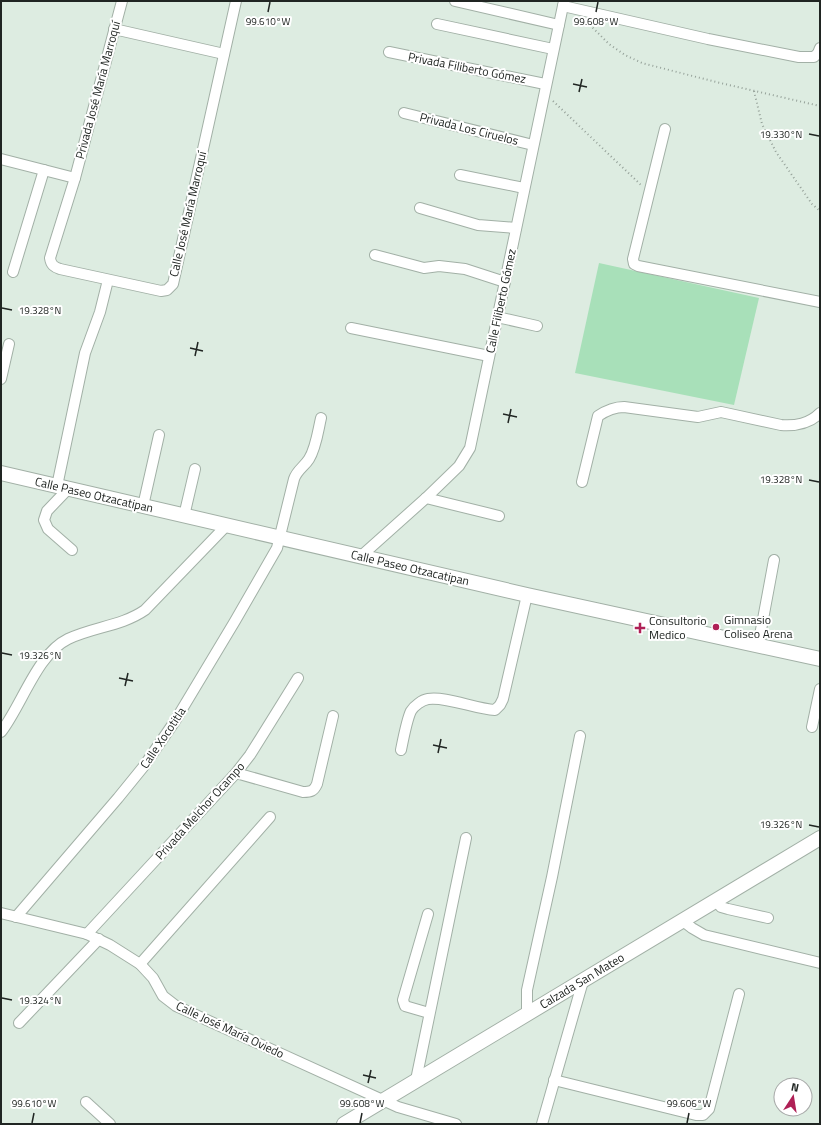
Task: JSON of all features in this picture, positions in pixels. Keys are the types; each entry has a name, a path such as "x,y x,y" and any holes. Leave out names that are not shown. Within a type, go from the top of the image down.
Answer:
{"main road":[{"name":"Calle Paseo Otzacatipan","path":"1,473 527,595 820,659"},
{"name":"Calzada San Mateo","path":"344,1124 820,838"}],"street":[{"name":"Privada José María Marroquí","path":"75,178 122,1"},
{"name":"Calle José María Marroquí","path":"75,178 50,258 52,265 60,269 108,280 161,291 167,290 173,284 236,1"},
{"path":"455,1 558,25"},
{"path":"563,4 578,9 708,39 799,57 814,57 820,48"},
{"name":"Calle Filiberto Gómez","path":"360,557 460,466 470,448 563,4"},
{"path":"437,24 553,49"},
{"path":"114,29 224,54"},
{"name":"Privada Filiberto Gómez","path":"389,52 545,88"},
{"name":"Privada Los Ciruelos","path":"404,113 533,145"},
{"path":"665,129 633,259 634,264 820,302"},
{"path":"1,159 75,178"},
{"path":"13,272 44,170"},
{"path":"460,175 524,188"},
{"path":"420,208 478,225 516,228"},
{"path":"375,255 424,268 452,267 465,269 505,282"},
{"path":"72,550 48,529 44,520 47,511 62,487 85,353 100,312 108,280"},
{"path":"497,317 538,326"},
{"path":"351,328 489,356"},
{"path":"1,379 9,344"},
{"path":"582,482 598,416 615,407 698,417 721,412 792,426 801,425 811,421 820,413"},
{"name":"Calle Xocotitla","path":"16,917 118,798 158,746 236,621 278,548 296,473 305,465 312,454 322,418"},
{"path":"143,506 159,435"},
{"path":"184,516 195,469"},
{"path":"426,498 499,516"},
{"path":"1,732 12,717 34,675 53,649 67,639 82,633 136,617 145,610 226,526"},
{"path":"758,646 774,560"},
{"path":"401,750 411,712 424,700 438,699 486,710 495,710 500,705 503,699 527,595"},
{"name":"Privada Melchor Ocampo","path":"87,934 236,772 250,755 298,678"},
{"path":"812,727 820,689"},
{"path":"236,772 303,792 313,791 317,784 333,716"},
{"path":"527,1014 526,990 552,877 580,736"},
{"path":"140,964 270,817"},
{"path":"416,1080 466,838"},
{"path":"716,901 722,907 728,909 768,918"},
{"name":"Calle José María Oviedo","path":"1,913 87,934 99,939 140,964 153,978 163,996 176,1006 411,1112 456,1124"},
{"path":"428,914 403,1000 405,1006 429,1013"},
{"path":"683,921 704,935 820,963"},
{"path":"19,1023 99,939"},
{"path":"542,1124 583,981"},
{"path":"554,1080 696,1115 703,1115 709,1109 739,994"},
{"path":"86,1102 110,1124"}],"path":[{"path":"578,9 589,24 609,44 625,55 642,63 820,106"},
{"path":"545,88 649,194"},
{"path":"754,91 762,124 776,152 812,204 820,211"}],"green space":[{"path":"599,263 759,298 734,405 575,373"}],"place":[{"name":"Gimnasio Coliseo Arena","path":"716,627"},
{"name":"Consultorio Medico","path":"640,628"}]}
